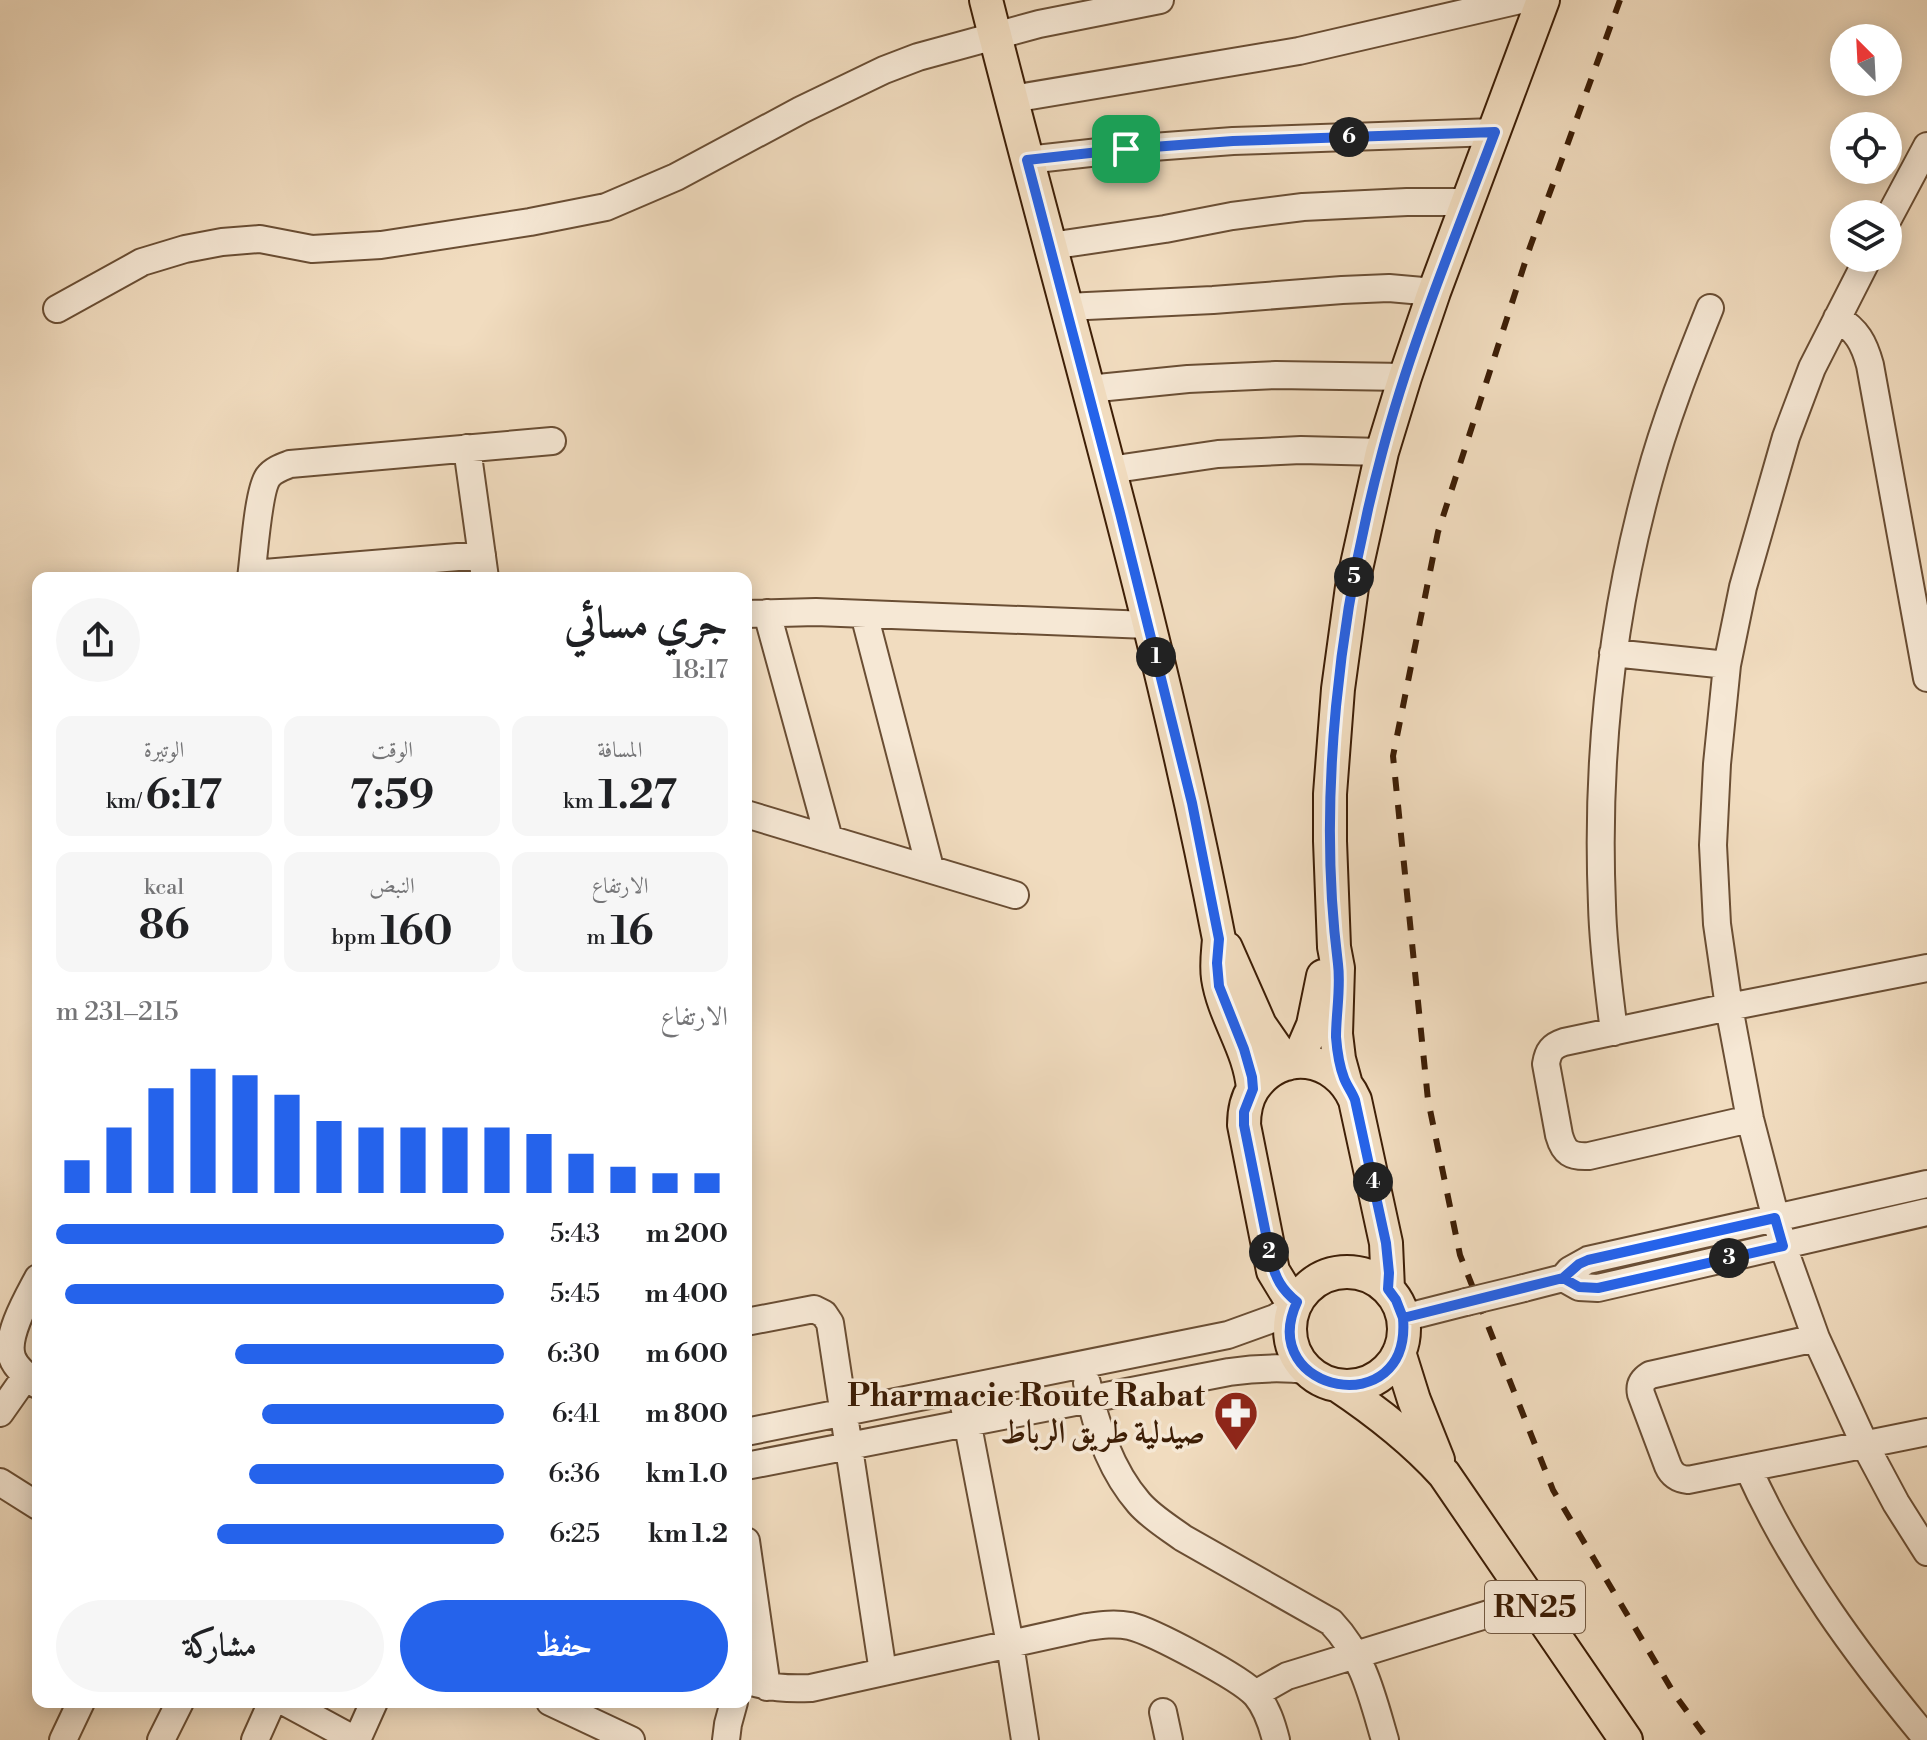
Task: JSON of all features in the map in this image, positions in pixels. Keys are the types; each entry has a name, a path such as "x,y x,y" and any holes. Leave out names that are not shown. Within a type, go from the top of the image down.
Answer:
{"main road":[{"path":"986,0 1192,803 1219,939 1219,986 1248,1060 1253,1089"},
{"path":"1388,1289 1384,1229 1355,1100 1345,1081 1337,1046 1338,968 1334,947 1330,794 1338,689 1352,587 1382,452 1434,292 1543,0"},
{"path":"1219,939 1232,958 1260,1025 1292,1063"},
{"path":"1292,1063 1308,1039 1326,965 1334,947"},
{"path":"1296,1305 1273,1271 1244,1112 1253,1089 1268,1074 1292,1063 1318,1064 1345,1081"},
{"path":"1307,1370 1296,1354 1290,1336 1291,1317 1303,1293 1319,1280 1339,1273 1360,1273 1370,1277 1388,1289 1403,1318"},
{"name":"RN25","path":"1403,1318 1404,1337 1399,1352 1414,1400 1444,1474"},
{"path":"1337,1385 1362,1384 1374,1379 1384,1372 1399,1352"},
{"name":"RN25","path":"1307,1370 1365,1403 1444,1474 1626,1740"}],"street":[{"path":"57,309 142,262 222,242 260,239 312,249 381,245 606,207 676,177 801,110 918,57 1039,24 1160,0"},
{"path":"1012,99 1299,51 1520,0"},
{"path":"1027,160 1233,141 1495,132"},
{"path":"1898,200 1927,146"},
{"path":"1050,246 1303,207 1468,202"},
{"path":"1861,272 1812,368 1786,437 1743,587 1727,665 1717,764 1713,845 1717,924 1750,1119 1783,1246 1816,1338 1865,1445 1927,1552"},
{"path":"1066,307 1389,288 1434,292"},
{"path":"1614,1032 1604,938 1600,844 1605,719 1613,653 1625,582 1649,479 1677,393 1710,308"},
{"path":"1837,318 1861,339 1870,365 1927,678"},
{"path":"1088,389 1188,379 1276,375 1405,377"},
{"path":"252,572 262,491 268,477 281,467 552,441"},
{"path":"360,572 484,567 467,448"},
{"path":"1109,470 1218,454 1301,450 1382,452"},
{"path":"829,839 757,613 1148,625"},
{"path":"864,614 930,868"},
{"path":"1613,653 1727,665"},
{"path":"752,816 1015,895"},
{"path":"1750,1119 1577,1157 1562,1146 1546,1064 1547,1055 1556,1045 1927,968"},
{"path":"1403,1318 1563,1278 1588,1260 1927,1184"},
{"path":"1563,1278 1579,1287 1598,1288 1927,1212"},
{"path":"0,1413 32,1380 17,1366 11,1354 11,1342 32,1290"},
{"path":"752,1431 1228,1335 1275,1318 1296,1305"},
{"path":"752,1321 814,1309 828,1318 832,1328 883,1672"},
{"path":"1816,1338 1650,1375 1641,1383 1641,1394 1673,1475 1688,1480 1927,1432"},
{"path":"1084,1364 1091,1399 1109,1453 1122,1480 1140,1504 1183,1538 1331,1622 1357,1656 1367,1678 1385,1740"},
{"path":"752,1465 1255,1368 1307,1370"},
{"path":"961,1389 1010,1644 1025,1740"},
{"path":"1748,1468 1765,1506 1823,1603 1927,1739"},
{"path":"0,1482 32,1502"},
{"path":"1255,1694 1287,1676 1531,1601"},
{"path":"752,1618 757,1683 787,1689 811,1688 1098,1625 1132,1627 1152,1634 1234,1678 1255,1694 1265,1707 1276,1740"},
{"path":"63,1740 78,1708"},
{"path":"161,1740 177,1708"},
{"path":"255,1740 269,1708"},
{"path":"296,1708 356,1740 371,1708"},
{"path":"563,1708 631,1740"},
{"path":"726,1740 732,1708"},
{"path":"1163,1712 1169,1740"}],"railway":[{"path":"1620,0 1530,247 1438,532 1393,756 1428,1100 1460,1255 1553,1490 1675,1695 1708,1740"}],"place":[{"name":"Pharmacie Route Rabat صيدلية طريق الرباط","path":"1236,1452"}],"route":[{"path":"1126,149 1027,160 1192,803 1219,939 1219,986 1251,1069 1253,1089 1244,1112 1244,1125 1273,1271 1279,1284 1297,1302 1291,1317 1290,1336 1301,1363 1326,1382 1350,1386 1362,1384 1374,1379 1393,1363 1404,1337 1403,1318 1466,1302 1563,1278 1579,1287 1598,1288 1783,1246 1775,1218 1588,1260 1570,1270 1563,1278 1403,1318 1388,1289 1384,1229 1355,1100 1345,1081 1337,1046 1338,968 1334,947 1330,794 1338,689 1352,587 1382,452 1419,334 1495,132 1233,141 1126,149"}]}
